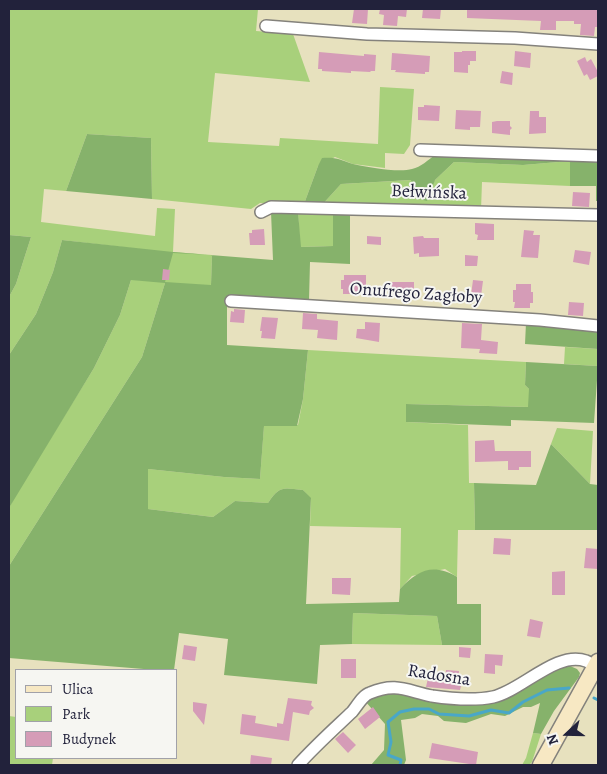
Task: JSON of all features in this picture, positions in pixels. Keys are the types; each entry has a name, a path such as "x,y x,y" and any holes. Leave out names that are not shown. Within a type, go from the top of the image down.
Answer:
{"main road":[{"path":"541,765 597,664"}],"street":[{"path":"266,26 367,34 514,38 598,44"},
{"path":"420,150 598,156"},
{"name":"Bełwińska","path":"261,212 271,207 598,215"},
{"name":"Onufrego Zagłoby","path":"231,301 540,320 598,326"},
{"name":"Radosna","path":"298,765 367,694 377,690 402,687 432,696 465,699 483,698 512,690 545,670 563,662 571,660 597,664"}],"green space":[{"path":"9,9 258,9 256,31 293,34 310,82 215,73 208,142 279,146 280,138 378,144 380,87 414,89 410,145 404,154 385,153 385,168 353,164 335,157 318,166 304,204 260,203 251,209 152,199 151,138 87,134 66,191 44,189 41,222 155,236 157,208 175,209 173,252 212,255 211,286 165,283 142,357 9,566 9,508 16,494 94,368 120,315 131,280 173,253 62,240 53,272 36,314 9,355 9,297 16,284 31,237 9,235"},
{"path":"87,134 151,138 152,199 66,191"},
{"path":"435,155 598,162 598,201 596,201 596,186 570,186 570,161 523,165 454,162 435,180 427,201 416,198 411,180 341,184 321,206 304,204 322,158 335,158 366,167 406,170 415,168"},
{"path":"570,161 570,186 482,182 481,210 321,206 341,184 412,180 416,198 454,162 523,165"},
{"path":"271,212 298,212 301,247 333,246 333,212 350,213 350,264 310,262 309,301 227,296 227,345 308,350 303,399 297,426 264,426 260,479 148,469 148,509 213,517 235,501 268,503 279,490 303,490 311,498 306,604 399,602 400,589 413,577 426,571 440,570 457,577 457,604 481,604 481,645 442,645 437,616 353,613 352,644 320,645 317,684 224,675 228,639 179,633 174,669 144,669 9,658 9,566 142,357 165,283 131,280 120,315 94,368 9,508 9,355 36,314 53,272 62,240 208,255 173,253 165,282 211,285 212,255 273,260"},
{"path":"298,212 333,212 333,246 300,247"},
{"path":"9,235 31,237 16,284 9,297"},
{"path":"526,323 598,329 598,349 525,344"},
{"path":"565,347 598,349 598,366 564,364"},
{"path":"308,350 526,362 525,385 529,389 529,407 406,404 406,422 468,425 469,483 474,483 475,530 458,530 457,577 445,569 412,576 400,589 401,528 310,526 311,499 303,490 279,490 268,503 235,501 213,517 148,509 148,469 260,479 264,425 298,425 303,399"},
{"path":"526,362 598,366 594,423 511,420 511,426 406,422 406,404 528,407 529,389 525,385"},
{"path":"557,428 593,431 590,484 551,444"},
{"path":"551,444 590,484 598,485 598,530 475,530 474,483 536,485"},
{"path":"353,613 437,616 442,645 352,644"},
{"path":"570,666 577,669 580,673 579,677 554,711 541,734 533,733 540,703 531,707 523,707 505,716 491,714 466,723 444,721 438,716 422,714 415,718 401,720 406,760 404,765 371,765 384,750 385,724 365,701 389,691 462,703"},
{"path":"9,716 15,717 15,759 53,759 52,765 9,765"},
{"path":"533,733 541,734 532,762 529,765 522,765 526,758"}],"building":[{"path":"354,9 368,9 367,24 352,23"},
{"path":"380,9 407,9 406,17 398,16 397,26 383,25 384,15 379,14"},
{"path":"423,9 441,9 440,19 422,18"},
{"path":"467,9 598,10 598,27 595,27 594,36 580,35 581,24 574,24 574,21 556,21 556,30 540,30 541,21 467,18"},
{"path":"476,51 476,61 470,61 468,73 454,72 454,52"},
{"path":"515,51 531,53 530,68 514,66"},
{"path":"319,52 364,56 364,54 376,55 375,71 351,71 351,73 322,71 322,69 318,69"},
{"path":"392,53 430,56 429,72 425,72 425,74 395,72 396,70 391,70"},
{"path":"585,57 587,62 591,59 598,72 598,76 590,80 587,74 584,76 577,61"},
{"path":"502,71 513,73 512,85 500,83"},
{"path":"424,105 440,106 439,121 418,120 418,107 424,107"},
{"path":"456,110 481,111 480,127 470,127 470,130 455,129"},
{"path":"530,111 539,111 539,117 546,117 546,133 529,134"},
{"path":"510,121 512,128 510,135 492,133 492,122"},
{"path":"573,192 590,193 589,207 572,206"},
{"path":"475,223 494,224 494,240 477,240 478,235 475,234"},
{"path":"264,229 265,245 250,245 249,233 252,233 252,230"},
{"path":"524,230 534,231 533,235 540,235 538,258 521,257"},
{"path":"367,236 381,237 381,245 367,244"},
{"path":"423,236 424,238 439,238 439,256 419,257 419,253 414,254 413,237"},
{"path":"575,250 591,252 589,265 573,262"},
{"path":"465,255 478,256 477,266 465,266"},
{"path":"163,269 170,270 169,280 162,280"},
{"path":"344,275 366,275 366,291 361,291 360,294 343,294 341,280 344,280"},
{"path":"473,280 483,281 481,296 471,295"},
{"path":"391,282 414,282 414,297 396,297 396,295 391,295"},
{"path":"516,284 531,284 533,303 530,303 530,308 514,308 513,290 516,290"},
{"path":"569,302 584,303 583,316 568,315"},
{"path":"234,309 245,310 244,323 230,322 231,311 234,312"},
{"path":"303,313 317,314 317,319 338,321 337,340 317,338 318,330 302,329"},
{"path":"262,317 278,318 275,339 261,338"},
{"path":"365,322 380,323 379,342 356,338 357,329 365,329"},
{"path":"462,323 482,324 481,340 498,342 497,354 479,353 480,349 461,348"},
{"path":"494,440 495,451 531,451 531,467 519,467 519,470 508,470 508,461 475,462 475,441"},
{"path":"494,538 511,539 510,555 493,554"},
{"path":"586,548 598,549 598,569 584,568"},
{"path":"565,571 565,595 552,595 552,572"},
{"path":"332,578 351,578 350,595 332,594"},
{"path":"530,619 543,622 540,638 527,636"},
{"path":"184,645 197,647 195,661 182,659"},
{"path":"459,647 471,648 470,658 459,657"},
{"path":"485,654 503,655 502,666 495,665 495,674 484,673"},
{"path":"341,659 356,659 356,678 341,678"},
{"path":"446,670 459,671 458,685 461,686 460,690 426,687 428,678 442,681 442,678 445,679"},
{"path":"288,698 312,701 311,705 314,708 310,711 309,715 293,712 289,741 240,734 242,714 256,716 255,723 277,727 277,723 283,724"},
{"path":"193,702 207,704 204,725 193,711"},
{"path":"373,707 380,717 365,729 358,719"},
{"path":"343,732 356,745 348,753 335,739"},
{"path":"432,743 478,752 476,765 429,758"},
{"path":"251,755 272,758 271,765 250,765"}],"waterway":[{"path":"400,765 401,760 388,755 391,742 388,722 400,712 414,709 429,709 439,714 469,716 491,710 509,713 523,702 547,690 569,688"},
{"path":"594,698 598,700"}]}
